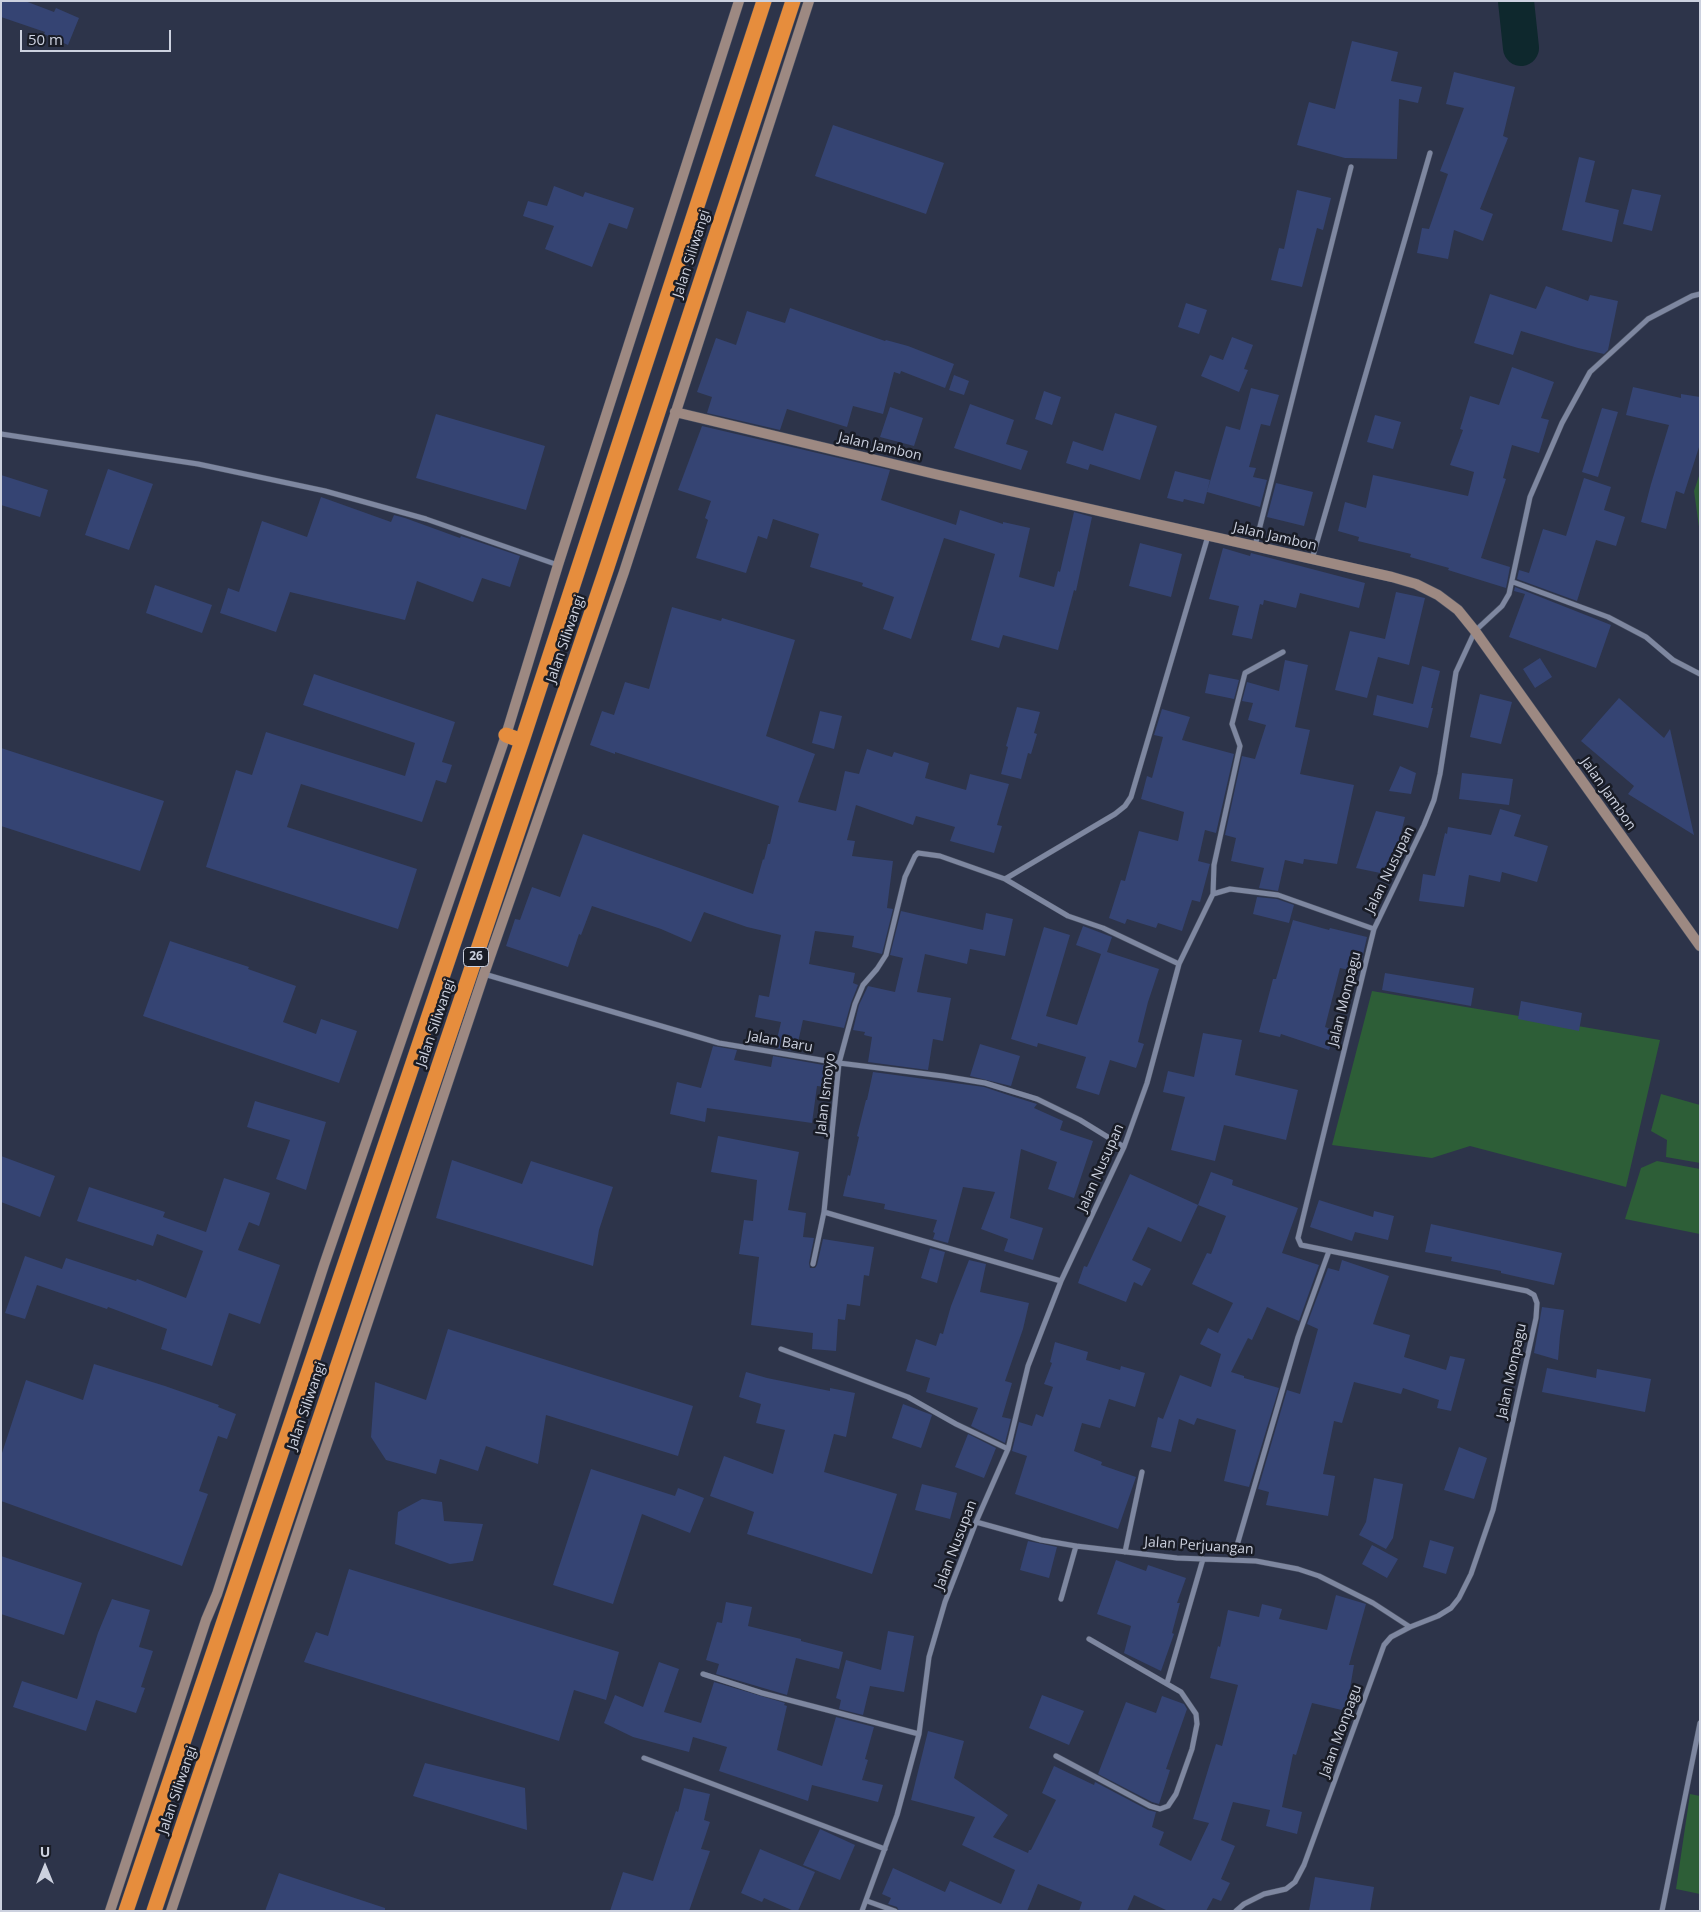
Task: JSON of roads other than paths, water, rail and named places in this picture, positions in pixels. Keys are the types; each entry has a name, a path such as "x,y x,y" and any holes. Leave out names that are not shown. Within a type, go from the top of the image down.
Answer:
{"highway":[{"name":"Jalan Siliwangi","path":"126,1911 224,1596 522,741 764,1"},
{"name":"Jalan Siliwangi","path":"154,1911 604,576 793,1"},
{"path":"506,735 522,741"}],"street":[{"path":"110,1911 206,1620 224,1596 324,1265 506,735 558,565 739,1"},
{"path":"171,1911 484,974 620,581 809,1"},
{"path":"1312,560 1430,153"},
{"path":"1255,546 1351,167"},
{"path":"1475,630 1502,606 1509,594 1530,497 1562,423 1590,372 1648,318 1692,296 1700,294"},
{"name":"Jalan Jambon","path":"676,412 939,475 1416,584 1445,600 1458,610 1475,630 1700,946"},
{"path":"1,434 198,464 325,491 426,519 558,565"},
{"path":"1005,880 1115,814 1125,806 1131,797 1208,536"},
{"path":"1513,582 1608,617 1646,637 1673,660 1700,674"},
{"name":"Jalan Nusupan","path":"862,1911 898,1814 919,1734 929,1657 945,1602 976,1522 1008,1449 1028,1366 1061,1281 1119,1162 1148,1083 1179,964 1213,894 1230,889 1278,895 1374,929 1424,826 1434,800 1440,774 1456,672 1475,630"},
{"path":"1213,894 1214,865 1240,746 1232,724 1245,673 1283,652"},
{"name":"Jalan Ismoyo","path":"813,1264 824,1212 839,1063 863,985 877,969 890,946 905,878 915,856 918,854 940,856 1005,880 1068,916 1102,928 1179,964"},
{"name":"Jalan Monpagu","path":"1236,1911 1244,1904 1258,1897 1286,1889 1295,1882 1304,1865 1384,1645 1391,1637 1438,1616 1451,1608 1459,1598 1471,1574 1493,1510 1536,1318 1537,1303 1534,1295 1526,1291 1301,1245 1298,1238 1374,929"},
{"name":"Jalan Baru","path":"484,974 704,1039 839,1063 985,1083 1037,1099 1080,1120 1124,1147"},
{"path":"824,1212 1061,1281"},
{"path":"1233,1559 1298,1337 1328,1251"},
{"path":"781,1349 908,1397 956,1424 1008,1449"},
{"path":"1126,1552 1142,1472"},
{"name":"Jalan Perjuangan","path":"976,1522 1041,1540 1076,1546 1203,1559 1233,1559 1298,1569 1319,1576 1373,1603 1410,1627"},
{"path":"1061,1599 1076,1546"},
{"path":"1167,1683 1203,1559"},
{"path":"1056,1756 1150,1806 1160,1809 1168,1806 1176,1794 1192,1750 1197,1724 1196,1714 1181,1692 1088,1639"},
{"path":"703,1674 762,1693 919,1734"},
{"path":"1662,1911 1700,1723"},
{"path":"644,1758 885,1849"},
{"path":"867,1901 895,1911"}],"waterway":[{"path":"1516,1 1521,48"}]}
